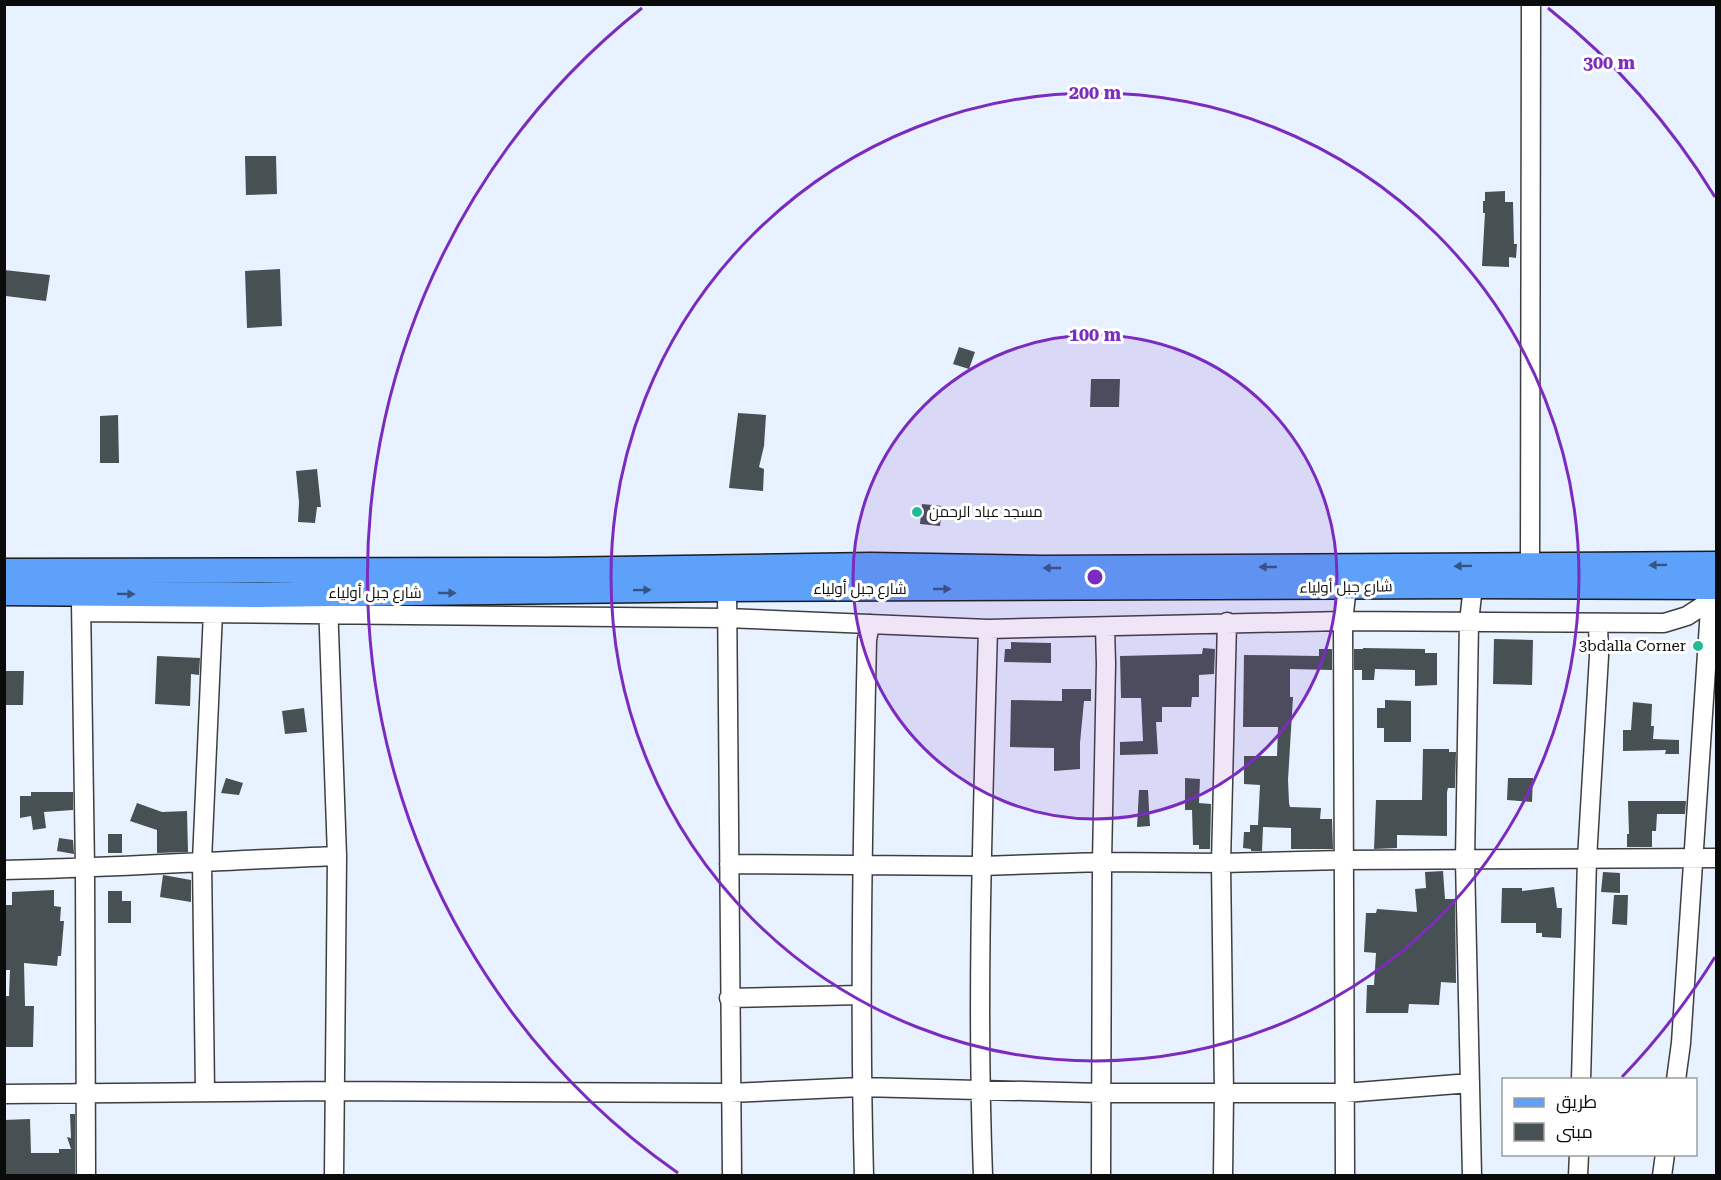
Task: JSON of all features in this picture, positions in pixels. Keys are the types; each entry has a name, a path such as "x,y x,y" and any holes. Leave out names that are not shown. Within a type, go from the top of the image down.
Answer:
{"main road":[{"name":"شارع جبل أولياء","path":"4,571 1530,565 1714,585"},
{"name":"شارع جبل أولياء","path":"4,593 81,603 328,604 727,589 1714,585"}],"street":[{"path":"1530,565 1532,4"},
{"path":"86,1176 81,603 213,612 328,604 988,629 1343,621 1598,624 1664,623 1687,616 1714,585"},
{"path":"1676,1078 1681,1043 1714,585"},
{"path":"1472,1176 1465,860 1469,622 1473,586"},
{"path":"1345,1176 1343,621 1347,587"},
{"path":"727,589 732,1176"},
{"path":"328,604 337,856 334,1176"},
{"path":"205,1092 202,861 213,612"},
{"path":"1223,1176 1221,863 1227,622"},
{"path":"864,1176 861,1087 862,864 867,640 870,624"},
{"path":"1581,1078 1587,858 1599,656 1598,624"},
{"path":"1101,1176 1105,627"},
{"path":"983,1176 980,1091 982,866 988,629"},
{"path":"4,870 337,856"},
{"path":"729,864 982,866 1102,862 1716,858"},
{"path":"729,998 861,996"},
{"path":"4,1094 335,1091 730,1093 861,1087 1224,1094 1345,1093 1470,1083"},
{"path":"1578,1176 1579,1156"},
{"path":"1662,1176 1665,1156"}],"building":[{"path":"245,156 276,156 277,194 246,195"},
{"path":"1505,191 1505,202 1513,202 1516,258 1509,257 1509,267 1482,266 1485,192"},
{"path":"280,269 282,326 247,328 245,271"},
{"path":"4,270 50,275 46,301 6,296"},
{"path":"959,347 975,352 969,369 953,364"},
{"path":"1091,379 1120,379 1119,407 1090,407"},
{"path":"738,413 766,415 764,446 759,467 764,469 763,491 729,488"},
{"path":"118,415 119,463 100,463 100,416"},
{"path":"317,469 321,507 317,507 315,523 298,522 296,471"},
{"path":"922,504 942,506 940,526 920,524"},
{"path":"1494,639 1533,640 1532,685 1493,684"},
{"path":"1011,642 1051,643 1051,663 1004,662 1005,649 1011,649"},
{"path":"1203,648 1215,649 1214,674 1199,675 1199,697 1192,697 1191,707 1162,707 1162,722 1156,722 1158,754 1120,755 1120,742 1143,741 1141,698 1121,698 1120,656 1202,654"},
{"path":"1319,649 1332,649 1332,670 1290,669 1290,697 1293,697 1288,780 1289,803 1290,807 1321,808 1320,819 1332,819 1333,849 1291,849 1291,828 1263,827 1262,851 1251,851 1251,849 1243,848 1244,832 1250,832 1250,825 1258,825 1260,785 1244,784 1244,756 1277,756 1278,727 1243,727 1244,655 1319,656"},
{"path":"1354,649 1425,649 1425,653 1437,653 1437,685 1415,686 1415,670 1375,669 1374,680 1362,680 1362,670 1354,670"},
{"path":"157,656 200,658 199,675 191,674 190,706 155,704"},
{"path":"4,671 24,671 23,705 4,705"},
{"path":"1062,689 1091,689 1091,701 1084,701 1080,769 1054,771 1054,748 1010,747 1011,700 1062,701"},
{"path":"1385,700 1411,701 1411,742 1384,742 1384,728 1377,728 1377,708 1385,708"},
{"path":"1633,702 1652,704 1653,739 1679,740 1679,754 1665,754 1666,750 1623,751 1623,730 1631,730"},
{"path":"304,708 307,732 285,734 282,711"},
{"path":"1423,749 1449,749 1449,752 1456,752 1455,788 1448,788 1447,792 1447,836 1397,835 1397,848 1374,849 1376,800 1422,800"},
{"path":"226,778 243,783 239,795 221,793"},
{"path":"1185,778 1200,779 1199,803 1211,804 1210,849 1199,849 1199,845 1193,845 1192,810 1185,810"},
{"path":"1508,778 1533,778 1532,802 1507,800"},
{"path":"1139,790 1148,790 1150,826 1137,827"},
{"path":"31,792 73,792 73,810 44,812 46,828 33,830 31,816 20,818 20,796 31,796"},
{"path":"1628,801 1686,801 1685,814 1657,814 1656,831 1652,831 1652,847 1627,847"},
{"path":"137,803 162,812 187,811 188,852 157,853 157,830 130,821"},
{"path":"108,834 122,834 122,853 108,853"},
{"path":"59,838 73,840 74,854 57,851"},
{"path":"1443,871 1445,899 1455,899 1456,983 1441,982 1439,1005 1409,1004 1408,1013 1366,1013 1367,985 1374,985 1376,953 1364,952 1366,913 1376,913 1377,909 1417,912 1415,889 1426,888 1425,872"},
{"path":"1603,872 1620,873 1620,893 1601,892"},
{"path":"163,875 191,880 191,902 160,897"},
{"path":"1554,887 1557,908 1562,908 1561,938 1542,937 1542,933 1536,933 1536,923 1501,923 1502,888 1522,888 1522,891"},
{"path":"54,890 54,906 61,907 60,921 64,921 61,956 58,956 57,966 24,963 25,1006 34,1006 33,1047 5,1047 4,996 9,996 10,970 4,970 4,905 12,905 12,892"},
{"path":"108,891 122,891 122,901 131,901 131,923 108,923"},
{"path":"1614,895 1628,895 1627,925 1612,924"},
{"path":"70,1114 75,1114 75,1176 4,1176 4,1120 30,1119 31,1153 59,1153 59,1149 71,1149 67,1137 71,1138"}],"place":[{"name":"مسجد عباد الرحمن","path":"917,512"},
{"name":"3bdalla Corner","path":"1698,646"}]}
